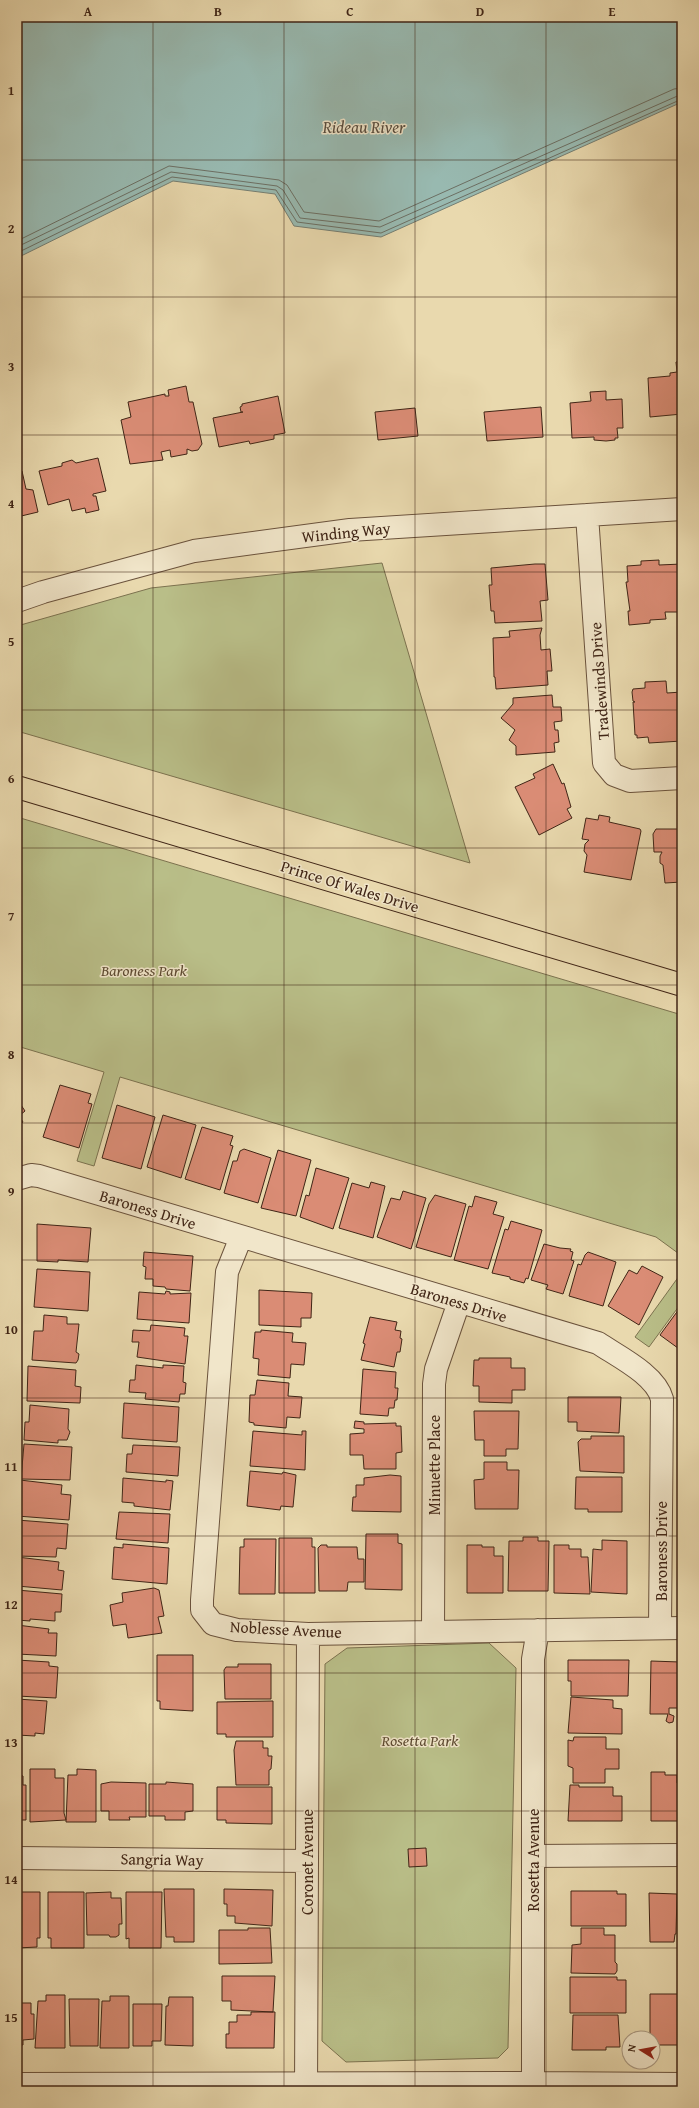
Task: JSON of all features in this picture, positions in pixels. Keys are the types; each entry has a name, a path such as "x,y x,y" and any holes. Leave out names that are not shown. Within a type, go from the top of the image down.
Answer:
{"main road":[{"name":"Prince Of Wales Drive","path":"17,787 682,985"}],"street":[{"name":"Winding Way","path":"17,601 43,592 194,551 350,530 682,509"},
{"name":"Tradewinds Drive","path":"587,515 604,764 614,775 630,781 682,778"},
{"name":"Baroness Drive","path":"17,1179 31,1175 38,1176 598,1344 650,1379 660,1390 662,1399 660,1628"},
{"name":"Noblesse Avenue","path":"241,1237 227,1272 202,1610 214,1624 231,1628 308,1634 682,1628"},
{"name":"Minuette Place","path":"433,1632 434,1384 436,1369 459,1302"},
{"name":"Rosetta Avenue","path":"533,2087 533,1659 538,1630"},
{"name":"Coronet Avenue","path":"307,2088 308,1634"},
{"path":"533,1856 682,1855"},
{"name":"Sangria Way","path":"17,1858 307,1861"},
{"path":"17,2084 84,2087 307,2088 533,2087 682,2084"}],"green space":[{"path":"382,563 470,863 17,731 17,626 151,588"},
{"name":"Baroness Park","path":"17,817 682,1015 682,1256 656,1237 120,1077 94,1166 77,1161 104,1072 17,1046"},
{"path":"682,1272 682,1302 649,1347 635,1337"},
{"name":"Rosetta Park","path":"489,1643 516,1668 508,2048 498,2058 346,2062 322,2041 325,1664 347,1648"}],"water":[{"name":"Rideau River","path":"17,17 682,17 682,102 381,237 294,226 275,194 173,181 17,258"}],"building":[{"path":"682,361 682,414 650,417 648,378 670,376 670,373 677,372 676,362"},
{"path":"186,386 189,402 193,402 202,444 198,450 192,451 187,449 187,454 171,457 170,450 161,452 163,460 130,464 121,420 131,417 128,402 165,394 165,396 169,396 168,390"},
{"path":"606,391 606,400 622,399 623,428 617,428 618,438 615,438 615,440 606,441 594,440 594,437 572,438 570,403 591,401 590,392"},
{"path":"278,396 285,433 274,435 274,439 250,444 249,441 219,447 213,418 243,412 241,412 240,407 242,404"},
{"path":"541,407 543,437 487,441 484,412"},
{"path":"415,408 418,436 378,440 375,412"},
{"path":"98,458 106,491 93,494 93,496 96,496 99,510 86,513 85,508 72,511 69,499 48,505 39,471 62,466 62,463 72,460 76,463"},
{"path":"19,470 19,472 22,471 26,489 33,490 38,512 17,517 17,471"},
{"path":"659,560 659,565 682,564 682,612 665,612 666,619 650,620 650,623 629,625 628,611 630,611 626,582 628,582 627,566 641,565 641,561"},
{"path":"545,564 548,600 540,601 542,621 495,623 494,611 491,611 489,585 492,585 491,568"},
{"path":"542,628 540,635 541,650 550,649 552,671 547,671 548,685 496,689 494,677 493,638 510,637 509,631"},
{"path":"666,681 667,693 682,692 682,741 649,743 648,737 637,738 637,735 635,735 633,702 635,702 633,701 632,692 633,689 645,688 645,682"},
{"path":"552,695 553,707 561,707 562,721 554,722 555,730 558,730 559,742 554,743 555,752 516,755 516,746 509,740 515,730 501,718 513,704 513,698"},
{"path":"553,764 562,784 564,783 571,807 567,809 572,818 539,835 515,787 535,778 533,774"},
{"path":"599,815 610,817 609,822 640,829 641,831 631,880 584,872 587,855 584,851 585,844 589,840 582,839 586,818 598,820"},
{"path":"656,829 682,829 682,882 665,883 663,865 660,863 660,856 662,852 654,852 653,834"},
{"path":"60,1085 91,1094 88,1103 92,1104 79,1148 43,1137"},
{"path":"17,1099 25,1111 19,1116 23,1122 17,1127"},
{"path":"117,1105 155,1117 141,1169 102,1158"},
{"path":"163,1115 196,1125 181,1178 147,1167"},
{"path":"202,1127 233,1136 230,1145 233,1146 220,1190 185,1179"},
{"path":"244,1149 271,1158 258,1203 224,1193 233,1161 237,1161 240,1151"},
{"path":"278,1150 311,1160 296,1216 261,1208"},
{"path":"316,1168 349,1178 333,1229 300,1217 306,1195 309,1196"},
{"path":"371,1182 385,1186 373,1238 339,1228 352,1183 369,1188"},
{"path":"403,1191 426,1198 411,1249 377,1237 391,1198 400,1200"},
{"path":"435,1195 466,1204 451,1257 416,1247 429,1204"},
{"path":"475,1196 497,1202 493,1214 504,1217 488,1269 454,1260 469,1206 472,1207"},
{"path":"511,1221 542,1230 528,1279 526,1278 524,1283 510,1279 510,1277 492,1273 505,1229 508,1230"},
{"path":"37,1224 91,1228 88,1262 58,1260 58,1262 37,1261"},
{"path":"544,1244 571,1249 570,1251 573,1252 571,1260 574,1261 563,1294 546,1289 548,1285 531,1280"},
{"path":"144,1252 193,1256 190,1291 166,1289 165,1287 153,1286 153,1279 145,1279 146,1267 143,1266"},
{"path":"588,1252 616,1262 603,1306 569,1296 578,1264 581,1265 585,1255"},
{"path":"642,1266 663,1277 639,1325 608,1306 629,1270 637,1274"},
{"path":"37,1269 90,1272 88,1311 34,1307"},
{"path":"259,1290 312,1293 311,1318 301,1318 301,1327 259,1325"},
{"path":"166,1291 170,1292 170,1294 191,1293 189,1323 137,1319 139,1292 165,1294"},
{"path":"682,1305 682,1351 660,1335"},
{"path":"44,1315 67,1317 67,1324 79,1324 76,1352 79,1354 76,1363 32,1360 34,1331 43,1331"},
{"path":"370,1317 397,1322 395,1330 401,1331 400,1338 402,1339 400,1352 397,1352 394,1367 361,1360 365,1344 363,1343"},
{"path":"151,1325 185,1328 184,1336 188,1336 185,1364 137,1357 139,1342 132,1342 133,1330 150,1331"},
{"path":"261,1330 293,1333 292,1342 306,1343 304,1365 291,1364 290,1378 258,1375 259,1359 253,1358 255,1332 261,1332"},
{"path":"479,1358 511,1358 511,1368 525,1368 525,1390 512,1390 512,1403 479,1402 479,1386 473,1386 474,1360 479,1360"},
{"path":"136,1365 163,1368 163,1365 184,1366 183,1382 186,1383 185,1394 180,1394 179,1402 145,1399 146,1393 129,1392 130,1380 135,1380"},
{"path":"28,1366 76,1370 75,1386 81,1387 80,1403 27,1401"},
{"path":"363,1369 396,1372 395,1388 398,1388 397,1400 395,1400 394,1408 389,1408 388,1416 360,1414"},
{"path":"257,1380 289,1383 288,1396 302,1397 300,1418 287,1417 286,1428 254,1425 254,1423 249,1422 250,1395 255,1395"},
{"path":"568,1397 621,1397 619,1433 577,1431 577,1422 568,1422"},
{"path":"124,1403 179,1407 177,1442 122,1438"},
{"path":"30,1405 69,1409 68,1429 70,1432 67,1440 58,1440 58,1443 24,1440 25,1422 29,1422"},
{"path":"474,1411 519,1411 518,1449 506,1449 506,1456 484,1456 484,1440 475,1440"},
{"path":"355,1421 364,1422 364,1424 396,1423 396,1426 401,1426 402,1452 396,1453 396,1469 364,1469 363,1455 350,1455 350,1434 364,1433 364,1429 354,1428"},
{"path":"253,1431 302,1435 302,1431 306,1431 305,1470 250,1466"},
{"path":"591,1436 624,1436 624,1473 580,1471 578,1442 581,1439 591,1439"},
{"path":"24,1444 72,1447 70,1480 21,1479"},
{"path":"133,1445 180,1447 178,1476 126,1472 127,1454 132,1454"},
{"path":"484,1462 507,1462 507,1470 519,1470 518,1509 475,1509 474,1480 484,1479"},
{"path":"250,1471 282,1474 283,1472 296,1475 293,1507 281,1506 280,1510 247,1506"},
{"path":"390,1475 401,1476 401,1512 352,1511 353,1497 356,1497 356,1485 364,1485 364,1478"},
{"path":"576,1477 622,1477 622,1512 588,1512 588,1509 575,1509"},
{"path":"123,1478 166,1482 166,1480 173,1481 170,1510 134,1506 134,1503 122,1502"},
{"path":"20,1480 62,1485 61,1494 71,1495 69,1520 17,1516 17,1496 19,1496"},
{"path":"119,1512 170,1514 168,1543 116,1539"},
{"path":"17,1520 68,1524 66,1549 57,1548 56,1557 17,1556"},
{"path":"366,1534 398,1534 398,1543 402,1544 402,1590 365,1589"},
{"path":"523,1537 538,1537 538,1541 549,1541 548,1591 508,1591 509,1541 523,1541"},
{"path":"279,1538 312,1538 312,1547 315,1547 315,1593 279,1593"},
{"path":"244,1539 276,1539 275,1594 239,1594 240,1547 244,1547"},
{"path":"602,1540 627,1541 627,1594 591,1592 593,1549 602,1550"},
{"path":"123,1544 169,1548 167,1584 112,1579 114,1547 123,1548"},
{"path":"321,1545 327,1545 327,1547 357,1547 358,1559 364,1559 364,1582 348,1582 347,1591 319,1591 318,1548"},
{"path":"467,1545 494,1547 494,1556 503,1556 503,1593 467,1593"},
{"path":"554,1545 569,1545 569,1549 581,1549 581,1557 588,1557 590,1594 554,1593"},
{"path":"17,1557 59,1562 58,1570 64,1571 62,1590 17,1586"},
{"path":"154,1588 159,1590 164,1616 158,1617 162,1633 128,1638 126,1624 113,1626 110,1605 123,1602 122,1593"},
{"path":"17,1590 62,1594 61,1612 55,1612 55,1621 30,1619 30,1621 17,1620"},
{"path":"17,1625 49,1629 48,1633 57,1633 56,1656 17,1654"},
{"path":"157,1655 193,1655 193,1711 160,1709 160,1701 157,1701"},
{"path":"17,1660 49,1662 49,1666 58,1667 56,1698 17,1696"},
{"path":"568,1660 629,1660 628,1696 571,1696 571,1681 568,1681"},
{"path":"651,1661 680,1662 678,1708 669,1708 669,1714 674,1716 673,1722 669,1723 666,1721 668,1714 650,1714"},
{"path":"238,1664 271,1664 271,1699 225,1699 224,1670 226,1667 238,1667"},
{"path":"571,1697 613,1700 613,1708 622,1709 622,1734 568,1733"},
{"path":"17,1699 47,1701 44,1734 35,1733 35,1736 17,1735"},
{"path":"273,1701 273,1737 226,1737 226,1734 217,1734 217,1702"},
{"path":"574,1737 606,1737 606,1749 619,1749 619,1769 605,1769 605,1783 573,1783 573,1768 568,1766 568,1740 573,1741"},
{"path":"236,1741 263,1741 263,1748 268,1748 268,1756 272,1756 271,1769 269,1770 269,1785 236,1785 234,1750"},
{"path":"30,1769 55,1769 55,1778 64,1778 64,1813 66,1820 30,1822"},
{"path":"77,1769 96,1770 96,1822 66,1822 68,1775 77,1775"},
{"path":"651,1772 665,1772 665,1775 677,1775 677,1783 682,1783 682,1821 651,1821"},
{"path":"17,1774 23,1776 23,1785 26,1785 26,1820 17,1820"},
{"path":"111,1782 146,1783 146,1817 129,1817 130,1820 109,1820 109,1811 101,1811 101,1784"},
{"path":"166,1782 193,1784 193,1811 185,1812 185,1820 165,1820 165,1816 149,1816 149,1784 166,1784"},
{"path":"570,1785 579,1785 579,1787 613,1787 613,1796 622,1796 622,1821 568,1821"},
{"path":"217,1787 272,1787 272,1824 226,1823 226,1820 217,1820"},
{"path":"426,1848 427,1866 409,1867 408,1849"},
{"path":"164,1889 194,1889 194,1942 174,1942 174,1937 166,1937"},
{"path":"224,1889 273,1890 272,1926 235,1923 235,1916 227,1916 227,1904 224,1904"},
{"path":"571,1891 617,1891 617,1894 626,1894 626,1926 571,1926"},
{"path":"17,1892 40,1892 40,1938 37,1938 37,1947 17,1948"},
{"path":"48,1892 84,1892 84,1948 51,1948 51,1938 48,1938"},
{"path":"111,1892 111,1898 121,1898 122,1924 119,1924 119,1935 116,1937 110,1937 109,1935 87,1935 86,1893"},
{"path":"126,1892 162,1892 161,1948 129,1948 129,1938 126,1939"},
{"path":"649,1893 677,1894 676,1934 674,1942 650,1942"},
{"path":"680,1894 682,1894 682,1918 680,1918"},
{"path":"248,1928 270,1928 272,1963 219,1964 219,1930 248,1930"},
{"path":"581,1928 604,1928 604,1935 615,1935 615,1962 617,1964 617,1971 615,1974 571,1973 572,1945 581,1944"},
{"path":"222,1976 275,1976 273,2012 231,2010 231,2001 222,2001"},
{"path":"570,1977 617,1977 617,1980 626,1980 626,2013 570,2013"},
{"path":"650,1994 678,1994 678,2045 661,2045 661,2030 650,2030"},
{"path":"46,1995 65,1995 65,2048 35,2048 38,2001 46,2001"},
{"path":"110,1996 129,1996 129,2048 100,2048 102,2001 110,2001"},
{"path":"169,1997 193,1997 193,2046 165,2045 166,2006 168,2006"},
{"path":"69,1999 99,1999 98,2046 70,2046"},
{"path":"17,2003 31,2003 31,2014 34,2014 34,2039 23,2040 23,2045 17,2045"},
{"path":"133,2004 162,2004 161,2041 152,2041 152,2046 133,2046"},
{"path":"251,2012 275,2012 274,2048 226,2048 226,2034 229,2034 229,2022 237,2022 237,2015 251,2015"},
{"path":"573,2015 618,2015 620,2047 606,2047 606,2050 572,2050"}]}
